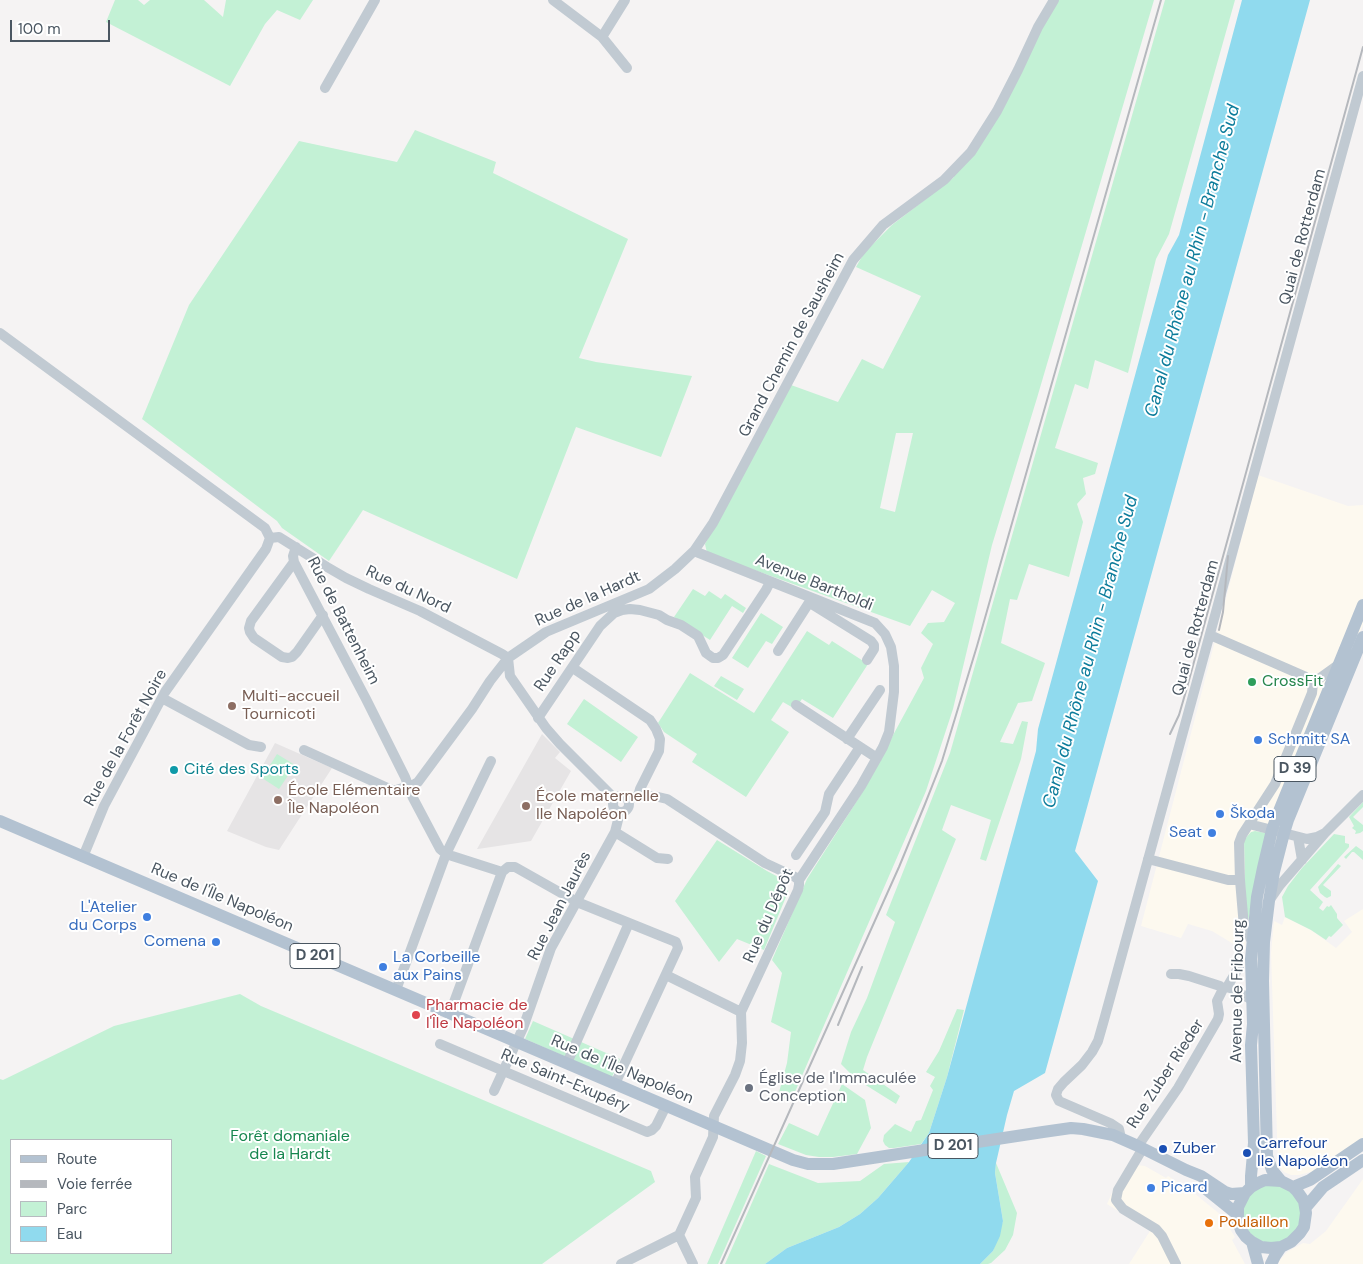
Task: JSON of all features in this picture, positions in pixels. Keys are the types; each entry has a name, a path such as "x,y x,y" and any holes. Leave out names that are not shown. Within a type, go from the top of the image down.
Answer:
{"main road":[{"name":"Avenue de Fribourg","path":"1281,1181 1272,1170 1267,1156 1263,981 1264,942 1278,832 1287,789 1363,605"},
{"name":"Avenue de Fribourg","path":"1248,1190 1254,1143 1252,941 1257,898 1278,832 1303,784 1363,637"},
{"name":"Rue de l'Île Napoléon","path":"0,821 793,1160 808,1164 833,1164 1071,1128 1094,1130 1121,1138"},
{"name":"D 201","path":"1121,1138 1201,1176 1224,1192 1231,1194 1248,1190"},
{"path":"1293,1187 1310,1180 1363,1144"},
{"path":"1306,1207 1323,1187 1363,1160"},
{"name":"D 201","path":"1186,1170 1195,1180 1237,1214"},
{"path":"1265,1180 1281,1181 1293,1187 1301,1196 1306,1207 1306,1220 1300,1233 1291,1242 1280,1247 1271,1248 1261,1247 1246,1237 1241,1230 1237,1214 1238,1206 1248,1190 1265,1180"},
{"path":"1252,1242 1258,1264"},
{"path":"1272,1264 1280,1247"}],"street":[{"path":"325,88 375,0"},
{"path":"553,0 602,37 628,68"},
{"path":"602,37 625,0"},
{"name":"Grand Chemin de Sausheim","path":"694,550 713,523 853,260 883,225 944,180 971,152 997,112 1038,27 1054,0"},
{"name":"Quai de Rotterdam","path":"1121,1138 1120,1130 1110,1123 1059,1101 1056,1095 1058,1089 1087,1060 1098,1041 1152,860 1210,635 1363,76"},
{"path":"0,333 265,528 270,538"},
{"name":"Rue de Battenheim","path":"270,538 279,537 296,547 293,556 294,562 371,708 413,798 440,849 446,854"},
{"name":"Rue de la Forêt Noire","path":"83,856 104,806 169,686 266,549 270,538"},
{"name":"Rue du Nord","path":"296,547 346,578 420,611 508,658"},
{"name":"Avenue Bartholdi","path":"694,550 811,601 860,617 875,624 885,634 891,647 894,666 894,692 888,732 877,758"},
{"name":"Rue de la Hardt","path":"408,786 418,782 508,658 546,632 649,589 675,569 694,550"},
{"path":"294,562 252,621 249,628 250,632 254,638 282,657 288,658 297,652 323,615"},
{"name":"Rue Rapp","path":"538,718 600,626 609,616 630,609 659,615 682,625 698,636 706,653 714,658 718,658 723,655 770,582"},
{"path":"778,651 811,601 871,641 874,645 874,650 867,660"},
{"path":"851,628 860,617"},
{"path":"1210,635 1304,676 1313,683"},
{"path":"508,658 510,676 538,718 560,744 615,798"},
{"path":"1252,941 1244,927 1239,843 1275,784 1312,693 1313,683 1338,665"},
{"path":"573,668 650,720 660,739 659,752 629,808 624,812 615,809 613,806 615,798"},
{"path":"495,674 510,676"},
{"path":"847,739 880,690"},
{"path":"162,698 249,745 260,747"},
{"path":"796,705 877,758"},
{"path":"796,855 825,812 829,794 860,747"},
{"path":"304,750 392,790 408,786"},
{"name":"Rue du Dépôt","path":"741,1012 798,890 799,880 861,786 877,758"},
{"path":"396,990 446,854 491,761"},
{"path":"1269,901 1280,885 1325,833 1363,794"},
{"path":"615,798 619,796 633,798 654,796 667,799 765,863 799,880"},
{"name":"Rue Jean Jaurès","path":"494,1091 517,1042 551,948 615,832 620,812"},
{"path":"1249,824 1298,837 1311,838 1325,833"},
{"path":"615,832 657,858 668,859"},
{"path":"1298,837 1302,860"},
{"path":"446,854 502,872"},
{"path":"1152,860 1228,880 1240,880"},
{"path":"450,1013 502,872 508,867 516,867 577,902 676,942 678,948 615,1084"},
{"path":"567,1064 629,923"},
{"name":"Rue Zuber Rieder","path":"1176,1264 1162,1236 1156,1229 1123,1209 1116,1200 1118,1190 1141,1147 1218,1019 1217,1001 1239,967"},
{"path":"1171,974 1189,976 1233,989 1252,1000"},
{"path":"622,1264 679,1235 696,1198 696,1177 713,1137 714,1116 740,1061 742,1044 741,1012 666,975"},
{"name":"Rue Saint-Exupéry","path":"440,1044 647,1132 656,1126 666,1106"},
{"path":"679,1235 693,1264"}],"shaded area":[{"path":"1258,475 1348,506 1363,505 1363,625 1278,835 1246,922 1245,951 1212,931 1188,924 1181,938 1141,926"},
{"name":"École maternelle Ile Napoléon","path":"542,734 560,752 555,758 571,771 531,841 477,849"},
{"name":"École Elémentaire Île Napoléon","path":"275,743 332,768 279,850 266,847 227,831"},
{"path":"1363,909 1363,1138 1314,1171 1291,1175 1284,1172 1278,1165 1271,953 1274,921 1282,925 1285,917 1311,930 1336,948 1352,932 1344,921"},
{"path":"1128,1164 1145,1166 1166,1178 1168,1176 1189,1189 1221,1215 1235,1237 1232,1240 1245,1264 1129,1264 1150,1231 1107,1204"},
{"path":"1363,1179 1363,1264 1279,1264 1279,1261 1287,1252 1303,1243 1310,1244 1326,1231"}],"green space":[{"path":"115,0 138,0 144,5 150,0 204,0 223,17 226,0 313,0 300,20 277,10 265,24 230,86 106,22"},
{"path":"1058,0 1154,0 992,545 953,709 926,791 791,1101 778,1096 787,1063 791,1032 771,1022 782,973 772,960 807,879 860,796 924,678 921,668 933,644 921,633 928,623 944,622 955,603 932,590 910,626 707,553 705,544 791,385 838,402 862,359 883,369 921,296 856,267 864,253 892,225 953,178","holes":["896,433 913,433 895,512 880,508"]},
{"path":"1165,0 1235,0 1169,234 1156,259 1128,373 1095,360 1088,389 1075,384 1055,448 1098,463 1095,474 1083,478 1086,494 1077,504 1083,522 1069,577 1029,564 1017,600 1010,599 1001,643 1045,663 1032,701 1018,703 1000,742 1013,744 1022,721 1028,722 1021,759 986,861 980,859 991,820 951,805 942,830 956,839 863,1070 900,1096 896,1104 856,1079 841,1064 851,1032 867,998 895,922 886,915 950,753"},
{"path":"415,130 496,162 493,173 628,239 579,358 692,376 661,457 576,427 517,579 363,510 329,561 282,528 277,521 142,419 189,305 299,141 397,162"},
{"path":"693,589 705,596 709,591 721,599 725,594 746,608 743,613 732,606 710,640 674,617"},
{"path":"761,613 783,627 772,644 766,641 748,668 732,658"},
{"path":"807,631 829,645 832,641 868,664 833,718 802,699 795,709 783,702 771,720 789,732 746,797 692,762 697,754 664,732 658,723 690,673 754,713"},
{"path":"721,676 744,689 737,700 714,686"},
{"path":"584,699 638,737 621,762 567,724"},
{"path":"277,754 295,765 279,789 262,778"},
{"path":"1363,802 1363,807 1353,817 1363,825 1363,831 1355,834 1356,831 1352,828 1354,826 1349,817"},
{"path":"1251,832 1266,833 1248,921 1246,922 1244,840"},
{"path":"1334,834 1345,836 1345,843 1349,844 1349,847 1310,890 1323,902 1319,908 1323,911 1327,906 1331,905 1337,914 1337,918 1343,925 1326,940 1285,917 1282,897 1302,868"},
{"path":"717,840 784,880 788,892 764,950 737,939 719,962 675,901"},
{"path":"1356,846 1363,851 1363,860 1354,852 1346,859 1344,857"},
{"path":"1338,864 1341,866 1323,885 1331,891 1331,896 1327,898 1320,893 1318,887"},
{"name":"Forêt domaniale de la Hardt","path":"240,994 261,1006 651,1171 655,1182 542,1264 0,1264 0,1079 3,1080 114,1026"},
{"path":"957,1009 964,1010 947,1077 929,1133 921,1144 889,1148 883,1141 884,1135 895,1124 911,1132 916,1121 921,1120 933,1090 930,1086 935,1077 926,1072 939,1051"},
{"path":"533,1021 620,1059 612,1077 525,1039"},
{"path":"842,1084 865,1100 871,1128 857,1154 819,1157 806,1155 778,1144 789,1123 818,1136"},
{"path":"756,1151 766,1156 718,1264 707,1264"},
{"path":"909,1162 878,1198 860,1214 839,1227 787,1248 765,1264 725,1264 769,1164 818,1183 860,1181 884,1164"},
{"path":"996,1163 1017,1213 1013,1235 1005,1250 991,1263 980,1264 993,1251 1003,1221 995,1173"},
{"path":"1272,1185 1288,1190 1296,1198 1301,1214 1296,1230 1288,1238 1272,1243 1256,1238 1248,1230 1243,1214 1248,1198 1256,1190"}],"water":[{"name":"Canal du Rhône au Rhin - Branche Sud","path":"1242,0 1310,0 1075,851 1098,881 1045,1073 1014,1091 1007,1115 995,1173 1003,1221 1000,1236 993,1251 980,1264 765,1264 787,1248 839,1227 860,1214 878,1198 909,1162 929,1133 947,1077 1036,751 1038,729 1168,255 1179,235"}],"railway":[{"path":"721,1264 899,867 942,761 977,646 1161,0"},
{"path":"1170,734 1179,715 1186,691 1363,47"},
{"path":"1219,630 1223,612 1228,556"},
{"path":"838,1025 862,967"}],"place":[{"name":"CrossFit","path":"1252,682"},
{"name":"Multi-accueil Tournicoti","path":"232,706"},
{"name":"Schmitt SA","path":"1258,740"},
{"name":"Cité des Sports","path":"174,770"},
{"name":"École Elémentaire Île Napoléon","path":"278,800"},
{"name":"École maternelle Ile Napoléon","path":"526,806"},
{"name":"Škoda","path":"1220,814"},
{"name":"Seat","path":"1212,833"},
{"name":"L'Atelier du Corps","path":"147,917"},
{"name":"Comena","path":"216,942"},
{"name":"La Corbeille aux Pains","path":"383,967"},
{"name":"Pharmacie de l'Île Napoléon","path":"416,1015"},
{"name":"Église de l'Immaculée Conception","path":"749,1088"},
{"name":"Zuber","path":"1163,1149"},
{"name":"Carrefour Ile Napoléon","path":"1247,1153"},
{"name":"Picard","path":"1151,1188"},
{"name":"Poulaillon","path":"1209,1223"}]}
